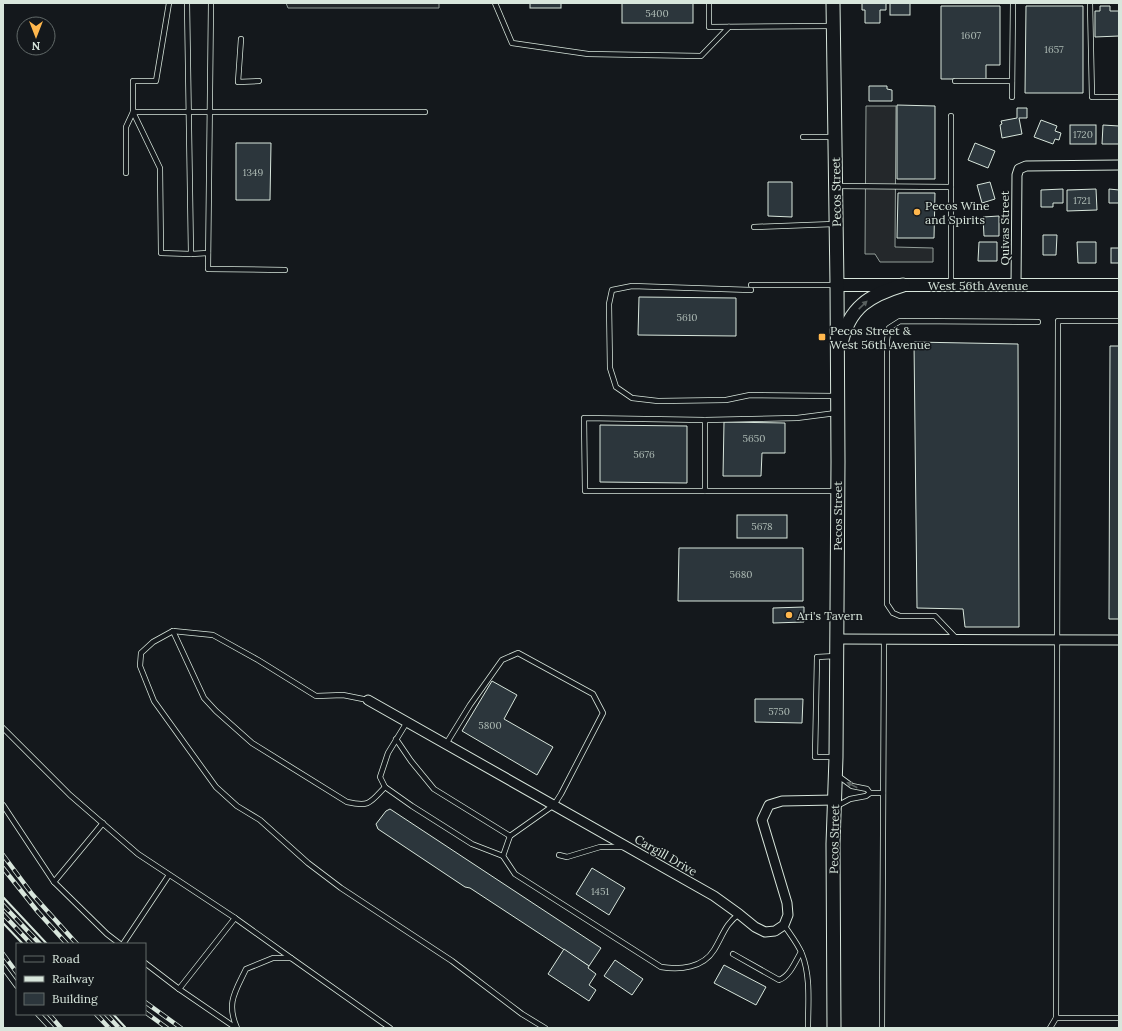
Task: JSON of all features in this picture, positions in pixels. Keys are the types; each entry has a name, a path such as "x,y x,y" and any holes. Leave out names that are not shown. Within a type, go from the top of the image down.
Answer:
{"main road":[{"name":"Pecos Street","path":"833,3 837,285 836,757 833,844 834,1028"},
{"path":"836,365 843,334 847,324 858,309 867,300 878,293 903,285"}],"street":[{"name":"Quivas Street","path":"1016,285 1017,172 1022,166 1119,166"},
{"name":"West 56th Avenue","path":"837,285 1119,285"},
{"path":"836,639 1119,640"},
{"name":"Cargill Drive","path":"368,700 714,896 755,927 765,932 775,931 784,924"},
{"path":"784,924 788,915 787,903 762,820 769,805 782,801 834,804"}],"lane":[{"path":"126,173 126,127 133,112 133,81 156,81 169,3"},
{"path":"187,3 191,254"},
{"path":"211,3 208,268 285,270"},
{"path":"495,3 512,43 588,54 701,56 728,27"},
{"path":"709,3 709,27 833,26"},
{"path":"1012,97 1013,3"},
{"path":"1090,3 1092,97 1119,97"},
{"path":"241,39 238,82 259,81"},
{"path":"955,81 1012,80"},
{"path":"133,112 425,112"},
{"path":"133,112 160,168 161,253 208,253"},
{"path":"951,116 951,284"},
{"path":"802,138 835,137"},
{"path":"836,186 951,187"},
{"path":"754,227 836,224"},
{"path":"837,285 751,288 632,286 612,290 608,304 610,368 616,387 632,398 658,401 726,400 750,395 837,396"},
{"path":"957,640 935,616 900,616 894,613 887,604 887,340 889,328 900,321 1038,322"},
{"path":"1050,1028 1056,1018 1058,321 1119,321"},
{"path":"837,413 797,418 705,420 584,418 585,490 837,491"},
{"path":"705,420 705,491"},
{"path":"368,700 343,695 316,696 213,634 173,631 153,642 141,653 140,666 154,701 216,787 237,806 260,820 308,863 341,888 452,962 522,1014 545,1028"},
{"path":"173,631 204,698 216,711 252,743 347,802 362,805 370,803 385,787"},
{"path":"882,1028 884,640"},
{"path":"446,744 470,705 502,660 518,653 593,694 602,712 554,805 510,836 504,856"},
{"path":"836,656 817,657 815,757 836,757"},
{"path":"407,722 388,753 380,777 385,787 472,844 504,856 515,874 661,967 690,967 701,962 713,952 728,925 739,914"},
{"path":"3,728 70,794 138,854 235,918 390,1028"},
{"path":"396,739 411,761 434,789 510,836"},
{"path":"835,773 852,786 867,789 870,793"},
{"path":"834,804 866,796 870,793 883,793"},
{"path":"3,805 54,882 107,934 120,943"},
{"path":"54,882 103,823"},
{"path":"559,855 567,856 600,847 628,847"},
{"path":"122,943 170,875"},
{"path":"179,989 235,918"},
{"path":"784,924 801,952 805,965 807,979 808,1028"},
{"path":"732,954 779,980 784,978 801,952"},
{"path":"236,1028 232,1017 232,1000 246,969 273,958 291,958"},
{"path":"146,964 179,989 236,1028"},
{"path":"3,967 16,985"},
{"path":"39,1015 51,1028"},
{"path":"1056,1018 1119,1018"}],"shaded area":[{"path":"286,3 439,3 439,8 288,8"},
{"path":"866,106 896,106 895,247 933,248 933,262 880,262 875,254 865,254"}],"building":[{"path":"530,3 561,3 561,8 530,8"},
{"path":"622,3 693,3 693,23 622,23"},
{"path":"862,3 886,3 886,10 880,10 880,23 865,23 865,10 862,10"},
{"path":"890,3 910,3 910,15 890,15"},
{"path":"941,6 1000,6 1000,65 986,65 986,79 941,79"},
{"path":"1026,6 1083,6 1083,93 1025,93"},
{"path":"1100,6 1110,6 1110,11 1119,11 1119,36 1095,37 1095,11 1100,11"},
{"path":"869,86 887,86 887,89 892,90 892,101 869,101"},
{"path":"897,105 935,106 935,179 897,179"},
{"path":"1017,108 1027,108 1027,118 1019,118 1022,134 1002,138 1000,125 1002,124 1001,121 1017,118"},
{"path":"1041,120 1057,126 1055,131 1061,133 1059,140 1055,139 1053,144 1034,137"},
{"path":"1070,125 1096,125 1096,144 1070,144"},
{"path":"1103,125 1119,126 1119,144 1102,144"},
{"path":"236,143 271,143 270,200 236,200"},
{"path":"975,143 995,151 988,168 968,160"},
{"path":"768,182 792,182 792,217 768,216"},
{"path":"990,182 995,199 982,203 977,185"},
{"path":"1063,189 1063,203 1053,203 1053,207 1041,207 1041,190"},
{"path":"1096,189 1097,210 1067,211 1067,190"},
{"path":"1109,189 1119,190 1119,203 1109,203"},
{"path":"898,193 935,193 934,238 897,238"},
{"path":"999,216 999,236 984,236 983,217"},
{"path":"1043,235 1057,235 1056,255 1043,255"},
{"path":"979,242 997,242 997,261 978,261"},
{"path":"1077,242 1096,242 1096,263 1078,263"},
{"path":"1111,248 1119,248 1119,263 1111,263"},
{"path":"639,297 736,298 736,336 638,335"},
{"path":"914,342 1018,344 1019,627 965,627 963,609 917,608"},
{"path":"1110,346 1119,346 1119,619 1109,619"},
{"path":"724,422 785,423 785,453 762,453 761,476 723,476"},
{"path":"600,425 687,426 687,483 600,482"},
{"path":"737,515 787,515 787,538 737,538"},
{"path":"679,548 803,548 803,601 678,601"},
{"name":"Ari's Tavern","path":"804,607 804,622 773,623 773,608"},
{"path":"492,681 517,695 504,719 553,747 537,775 462,731"},
{"path":"755,699 803,699 802,723 755,722"},
{"path":"390,809 601,948 589,966 470,888 465,887 378,829 376,824 386,811"},
{"path":"592,868 625,888 609,915 576,894"},
{"path":"564,949 589,966 588,968 596,974 589,985 596,990 589,1001 548,974"},
{"path":"615,960 643,979 632,995 604,976"},
{"path":"724,965 766,987 756,1005 714,983"}],"railway":[{"path":"3,855 32,894 76,943"},
{"path":"3,868 38,912 66,943"},
{"path":"3,905 39,943"},
{"path":"3,914 30,943"},
{"path":"3,954 16,972"},
{"path":"146,1003 181,1028"},
{"path":"146,1013 167,1028"},
{"path":"50,1015 61,1028"},
{"path":"97,1015 109,1028"},
{"path":"107,1015 119,1028"}],"wall":[{"path":"3,897 46,943"},
{"path":"3,923 22,943"},
{"path":"114,1015 125,1027"}],"place":[{"name":"Pecos Wine and Spirits","path":"917,212"},
{"name":"Pecos Street & West 56th Avenue","path":"822,337"},
{"name":"Ari's Tavern","path":"789,615"}]}
